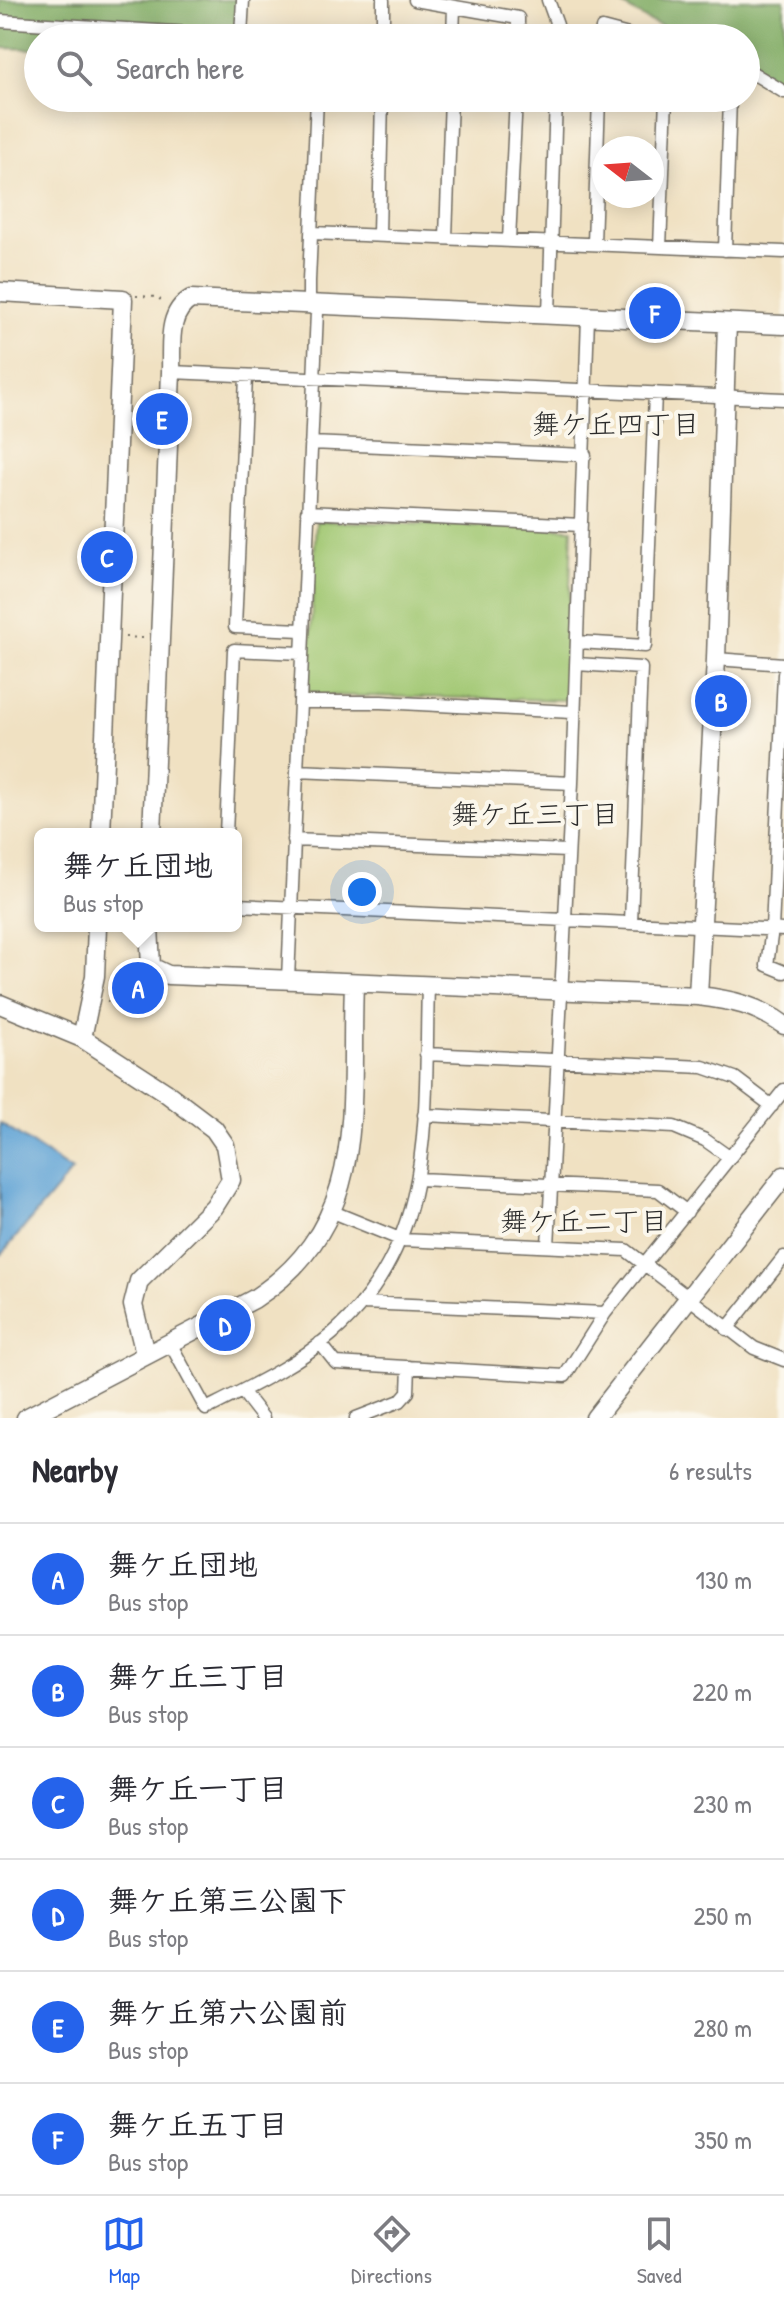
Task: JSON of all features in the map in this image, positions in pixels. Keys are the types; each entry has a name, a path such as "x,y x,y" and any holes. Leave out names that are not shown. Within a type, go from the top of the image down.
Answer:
{"street":[{"path":"242,24 243,0"},
{"path":"383,0 383,24"},
{"path":"415,0 518,18 518,24"},
{"path":"548,0 557,24"},
{"path":"453,24 454,7"},
{"path":"0,21 48,24"},
{"path":"760,77 784,92"},
{"path":"288,979 317,312 309,304 316,112"},
{"path":"379,234 382,112"},
{"path":"446,237 450,112"},
{"path":"509,240 515,112"},
{"path":"549,314 554,241 556,112"},
{"path":"594,243 599,112"},
{"path":"660,247 665,112"},
{"path":"725,250 730,112"},
{"path":"312,233 784,252"},
{"path":"0,292 123,299 101,828"},
{"path":"152,828 171,372 174,314 179,306 191,299 784,325"},
{"path":"548,1246 572,783 572,712 578,642 588,390 588,317"},
{"path":"698,996 716,659 727,323"},
{"path":"171,372 784,399"},
{"path":"246,377 235,627 301,630"},
{"path":"578,642 645,646 655,393"},
{"path":"311,443 585,455"},
{"path":"307,512 581,525"},
{"path":"226,828 234,650 301,653"},
{"path":"716,659 784,664"},
{"path":"576,664 641,668 631,922"},
{"path":"784,674 778,929 767,965 784,972"},
{"path":"300,702 381,702 572,712"},
{"path":"297,771 572,783"},
{"path":"293,840 567,851"},
{"path":"242,905 778,929"},
{"path":"82,1038 90,999 96,932"},
{"path":"149,932 148,957 151,967 159,973 354,984 698,996 734,1000 761,1009 784,1025"},
{"path":"26,1418 284,1279 311,1250 333,1212 347,1165 354,984"},
{"path":"170,1343 206,1409 242,1391 320,1343 363,1303 388,1268 402,1240 418,1179 424,1115 428,986"},
{"path":"0,1004 82,1038 165,1092 214,1129 225,1145 231,1164 231,1180 214,1207 139,1281 133,1305 145,1354"},
{"path":"426,1054 703,1067 735,1078 772,1106"},
{"path":"320,1343 336,1363 565,1376 605,1313 784,1090"},
{"path":"424,1115 674,1127 705,1140 729,1157"},
{"path":"595,1418 784,1176"},
{"path":"418,1179 658,1190 687,1212"},
{"path":"333,1212 402,1240 626,1250 754,1348 784,1360"},
{"path":"727,1329 784,1257"},
{"path":"363,1303 605,1313"},
{"path":"356,1418 400,1401 408,1392 409,1367"},
{"path":"242,1391 263,1418"}],"path":[{"path":"123,299 158,297 174,314"},
{"path":"108,637 159,638"},
{"path":"90,999 135,1003"}],"green space":[{"path":"0,0 239,0 238,24 24,24 24,49 0,48"},
{"path":"614,0 784,0 784,85 760,70 760,24 657,24"},
{"path":"316,521 572,529 566,700 308,695"}],"water":[{"path":"0,1123 72,1171 0,1256"}],"place":[{"name":"舞ケ丘五丁目","path":"655,313"},
{"name":"舞ケ丘第六公園前","path":"162,419"},
{"name":"舞ケ丘一丁目","path":"107,557"},
{"name":"舞ケ丘三丁目","path":"721,701"},
{"name":"舞ケ丘団地","path":"138,988"},
{"name":"舞ケ丘第三公園下","path":"225,1325"}],"district":[{"name":"舞ケ丘四丁目","path":"616,424"},
{"name":"舞ケ丘三丁目","path":"535,814"},
{"name":"舞ケ丘二丁目","path":"584,1221"}]}
